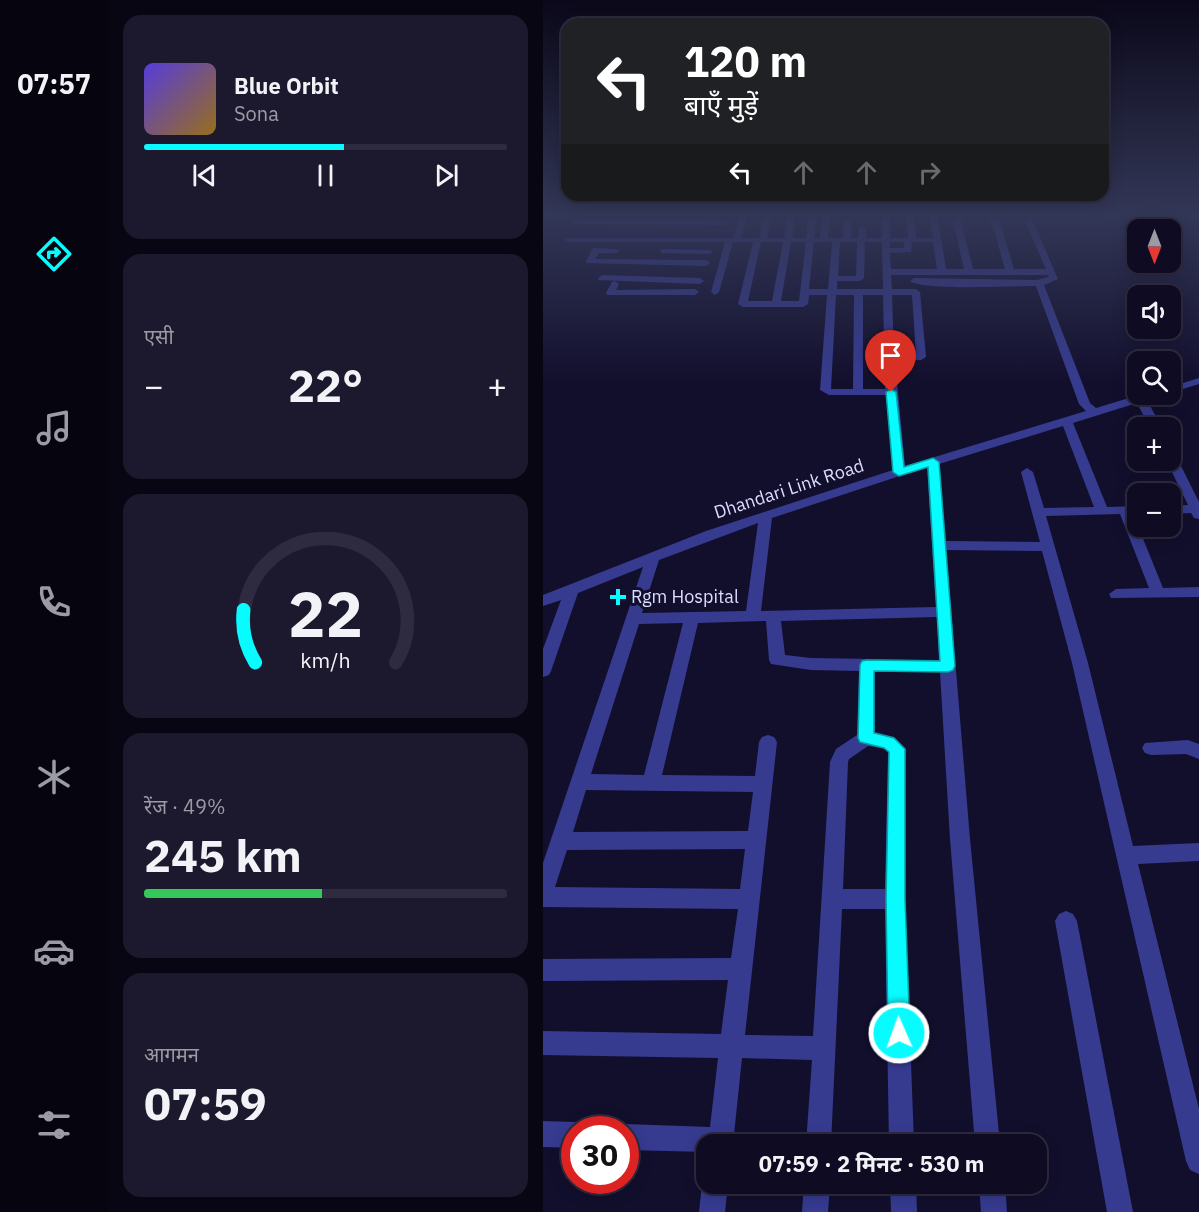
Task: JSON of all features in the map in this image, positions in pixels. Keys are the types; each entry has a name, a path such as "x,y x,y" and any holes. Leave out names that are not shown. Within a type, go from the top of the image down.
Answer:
{"street":[{"path":"692,303 704,270"},
{"path":"715,292 723,270"},
{"path":"752,270 743,304 803,304 807,270"},
{"path":"776,304 781,270"},
{"path":"835,270 831,291 825,390 829,392 891,392"},
{"path":"833,279 859,279 860,270"},
{"path":"805,292 859,291 882,270"},
{"path":"886,270 891,392 899,472"},
{"path":"889,358 921,357 916,292 890,270"},
{"path":"910,270 926,272 942,272 1050,272 1053,280 1039,283 918,270"},
{"path":"594,272 701,277"},
{"path":"602,278 701,277"},
{"path":"1039,283 1085,404 1094,413"},
{"path":"615,284 610,293 695,292"},
{"path":"858,392 859,291"},
{"path":"1181,387 1199,381"},
{"name":"Dhandari Link Road","path":"543,601 711,534 899,472 1127,403"},
{"path":"1067,421 1102,511"},
{"path":"933,462 960,839 987,1134"},
{"path":"1178,471 1198,512"},
{"path":"1027,472 1080,663 1199,1161"},
{"path":"1038,512 1127,510"},
{"path":"1181,511 1198,512"},
{"path":"753,616 766,516"},
{"path":"1140,537 1158,593"},
{"path":"939,545 1048,547"},
{"path":"653,557 543,895 749,899"},
{"path":"543,671 572,589"},
{"path":"1116,594 1199,592"},
{"path":"633,619 944,612"},
{"path":"773,615 777,660 867,665 948,666"},
{"path":"651,783 692,617"},
{"path":"866,738 867,665"},
{"path":"820,1134 839,762 842,754 866,738 888,742 897,749 895,899 902,1134"},
{"path":"721,1134 768,742"},
{"path":"1151,748 1188,747 1199,752"},
{"path":"581,782 763,784"},
{"path":"561,841 756,840"},
{"path":"1126,855 1199,852"},
{"path":"832,899 895,899"},
{"path":"1066,921 1120,1212"},
{"path":"543,970 741,969"},
{"path":"543,1043 824,1048"},
{"path":"543,1134 561,1135"},
{"path":"639,1138 696,1141"},
{"path":"712,1212 714,1194"},
{"path":"815,1212 816,1194"},
{"path":"903,1194 904,1212"},
{"path":"993,1194 995,1212"}],"place":[{"name":"Rgm Hospital","path":"618,597"}],"route":[{"path":"891,392 899,472 933,462 948,666 867,665 866,738 888,742 895,745 897,749 895,899 899,1033"}]}
